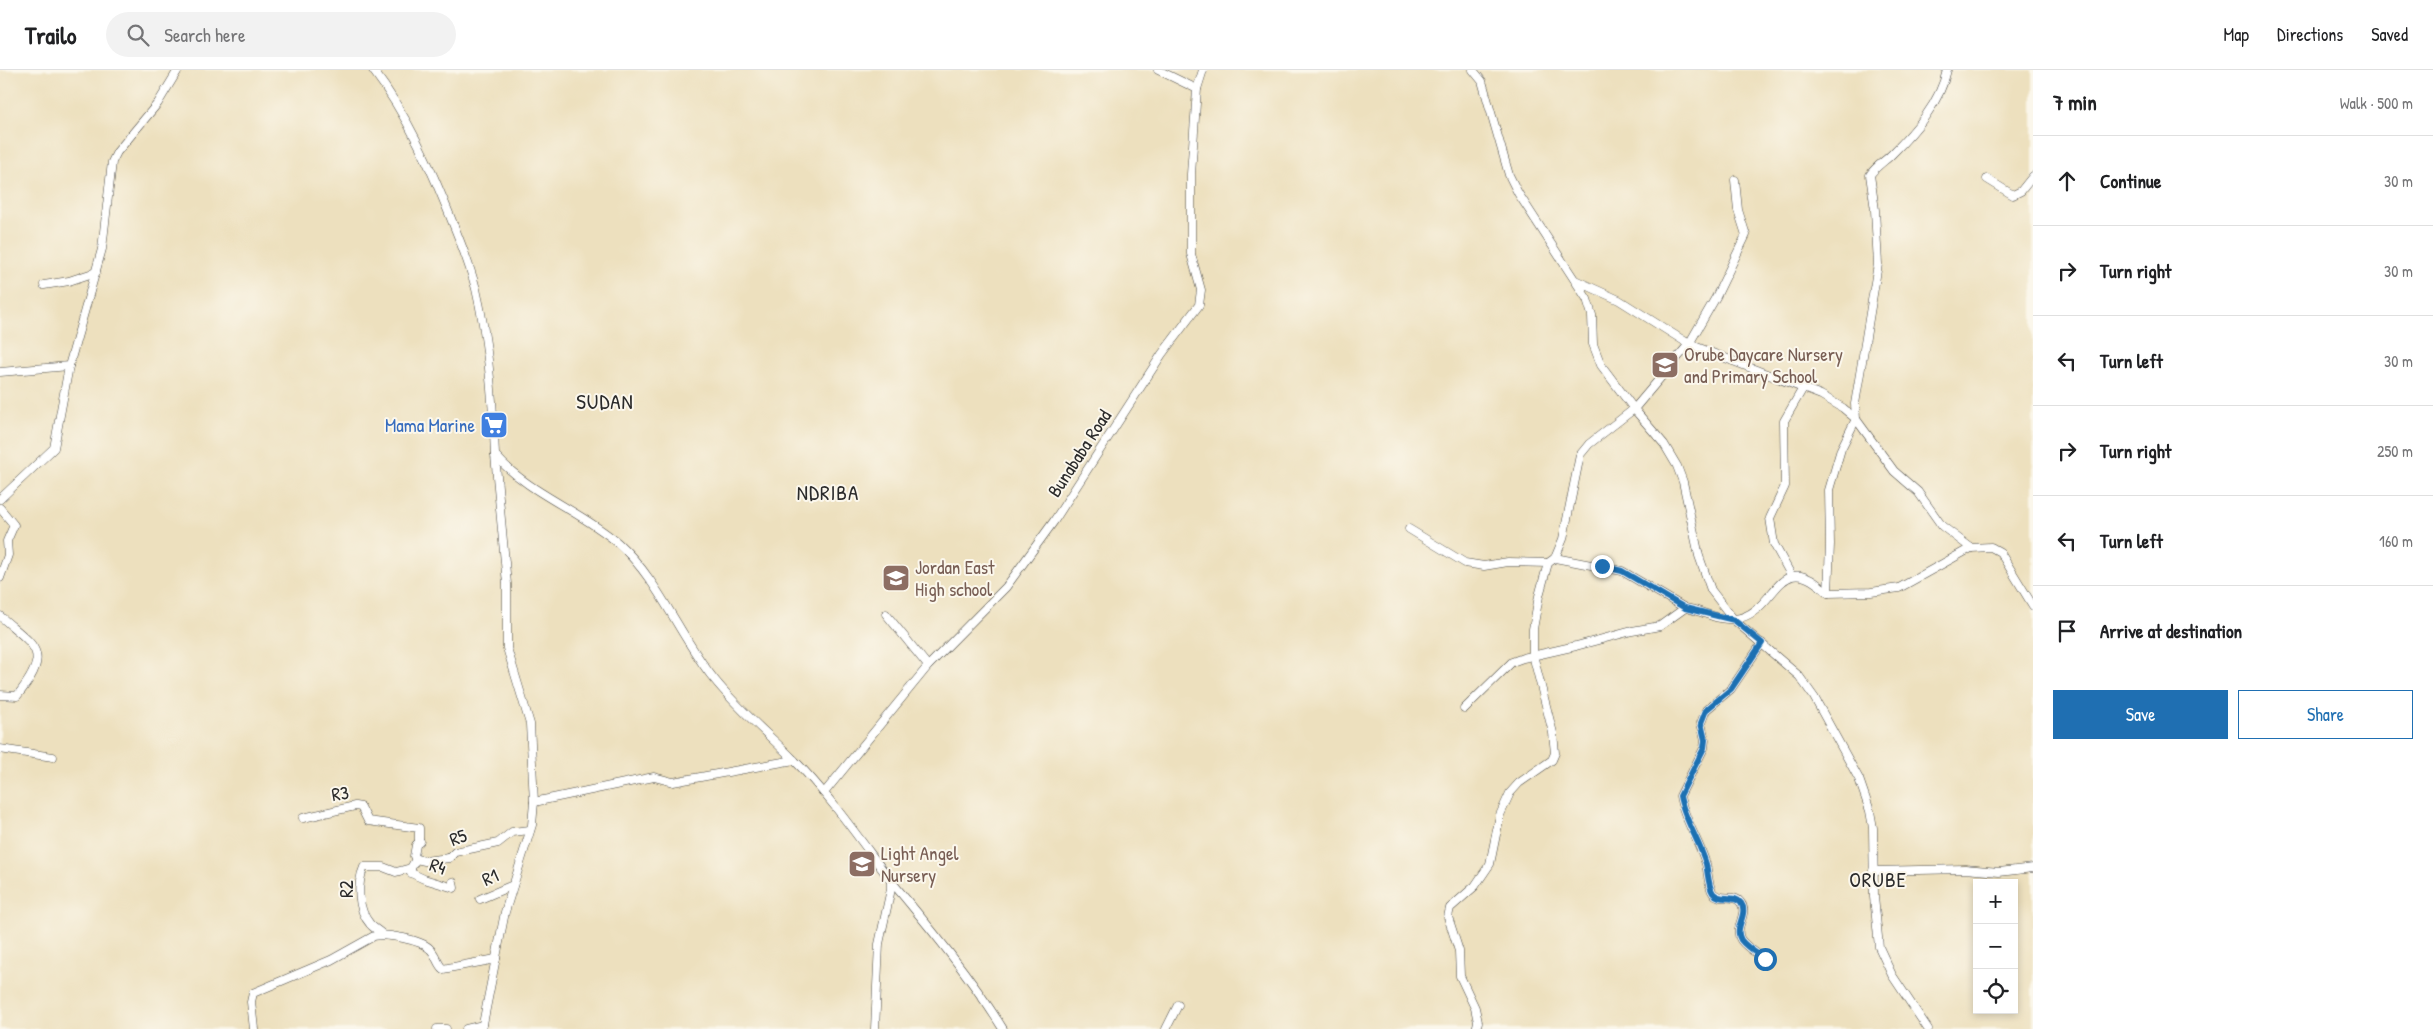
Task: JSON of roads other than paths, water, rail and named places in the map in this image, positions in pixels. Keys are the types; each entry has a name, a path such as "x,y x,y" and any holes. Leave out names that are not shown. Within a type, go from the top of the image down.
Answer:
{"street":[{"path":"0,499 54,448 70,366 96,272 107,211 112,162 117,152 158,103 178,70"},
{"path":"373,70 403,112 427,161 461,244 476,288 491,379 495,455 507,584 507,648 530,724 534,802 530,830 504,912 483,1027 466,1029"},
{"path":"1158,70 1197,90"},
{"name":"Bunababa Road","path":"824,793 928,666 1006,587 1054,521 1162,354 1199,305 1201,290 1191,254 1190,174 1197,90 1203,70"},
{"path":"1473,70 1482,81 1509,175 1518,193 1590,306 1596,356 1634,409 1664,444 1677,466 1683,482 1703,572 1710,590 1734,620 1790,666 1814,697 1859,779 1870,811 1873,828 1873,871 1879,947 1892,975 1928,1029"},
{"path":"1828,593 1830,544 1829,490 1842,449 1856,419 1855,404 1878,264 1875,210 1870,175 1898,148 1932,107 1947,70"},
{"path":"1987,180 2013,195 2021,191 2033,176"},
{"path":"1476,1029 1478,1022 1475,1008 1460,976 1459,951 1448,917 1450,908 1474,886 1490,864 1500,815 1510,793 1519,783 1552,760 1556,753 1533,655 1534,619 1552,561 1563,539 1580,456 1589,444 1634,409 1689,344 1720,291 1746,235 1738,210 1736,180"},
{"path":"44,285 69,282 96,272"},
{"path":"1575,280 1619,300 1689,344 1803,388 1843,408 1856,419 1894,472 1918,492 1942,526 1956,539 1971,548"},
{"path":"0,372 70,366"},
{"path":"1791,575 1774,544 1770,518 1785,486 1784,421 1803,388"},
{"path":"1843,408 1855,404"},
{"path":"495,455 532,488 589,521 618,543 636,562 675,617 696,656 713,679 733,702 794,760 824,793 891,881 984,997 1003,1029"},
{"path":"0,508 14,525 7,541 8,555 0,578"},
{"path":"1409,529 1465,564 1474,566 1552,561 1622,571 1685,608 1734,620 1754,610 1791,575 1801,574 1811,578 1828,593 1871,592 1899,588 1971,548 1991,547 2000,552 2033,606"},
{"path":"1464,709 1503,669 1523,658 1576,646 1632,630 1660,626 1685,608"},
{"path":"886,614 928,666"},
{"path":"0,616 27,637 35,646 38,658 35,669 17,696 0,695"},
{"path":"1762,643 1731,689 1706,710 1701,723 1705,740 1704,748 1680,796 1684,811 1699,844 1712,891 1718,897 1732,897 1741,904 1743,908 1739,934 1741,940 1765,959"},
{"path":"0,749 52,757"},
{"path":"534,802 644,779 659,778 674,782 794,760"},
{"name":"R3","path":"303,818 355,806 360,807 368,821 419,828 420,841 414,851 416,859"},
{"name":"R5","path":"416,859 425,861 450,858 455,852 498,843 512,832 530,830"},
{"path":"411,868 416,859"},
{"name":"R2","path":"382,934 370,924 363,911 359,896 361,874 364,867 383,867 396,872 411,868"},
{"name":"R4","path":"411,868 412,873 424,879 454,888 453,882"},
{"path":"1873,871 1965,869 1999,872 2033,868"},
{"path":"874,1029 879,944 891,881"},
{"name":"R1","path":"480,899 513,885"},
{"path":"254,1029 251,1002 254,993 331,960 354,946 382,934 421,943 431,949 443,969 496,959"},
{"path":"1166,1029 1178,1004"},
{"path":"437,1029 446,1029"}],"place":[{"name":"Orube Daycare Nursery and Primary School","path":"1665,365"},
{"name":"Mama Marine","path":"494,425"},
{"name":"Jordan East High school","path":"896,578"},
{"name":"Light Angel Nursery","path":"862,864"}],"district":[{"name":"SUDAN","path":"605,401"},
{"name":"NDRIBA","path":"828,492"},
{"name":"ORUBE","path":"1878,879"}]}
